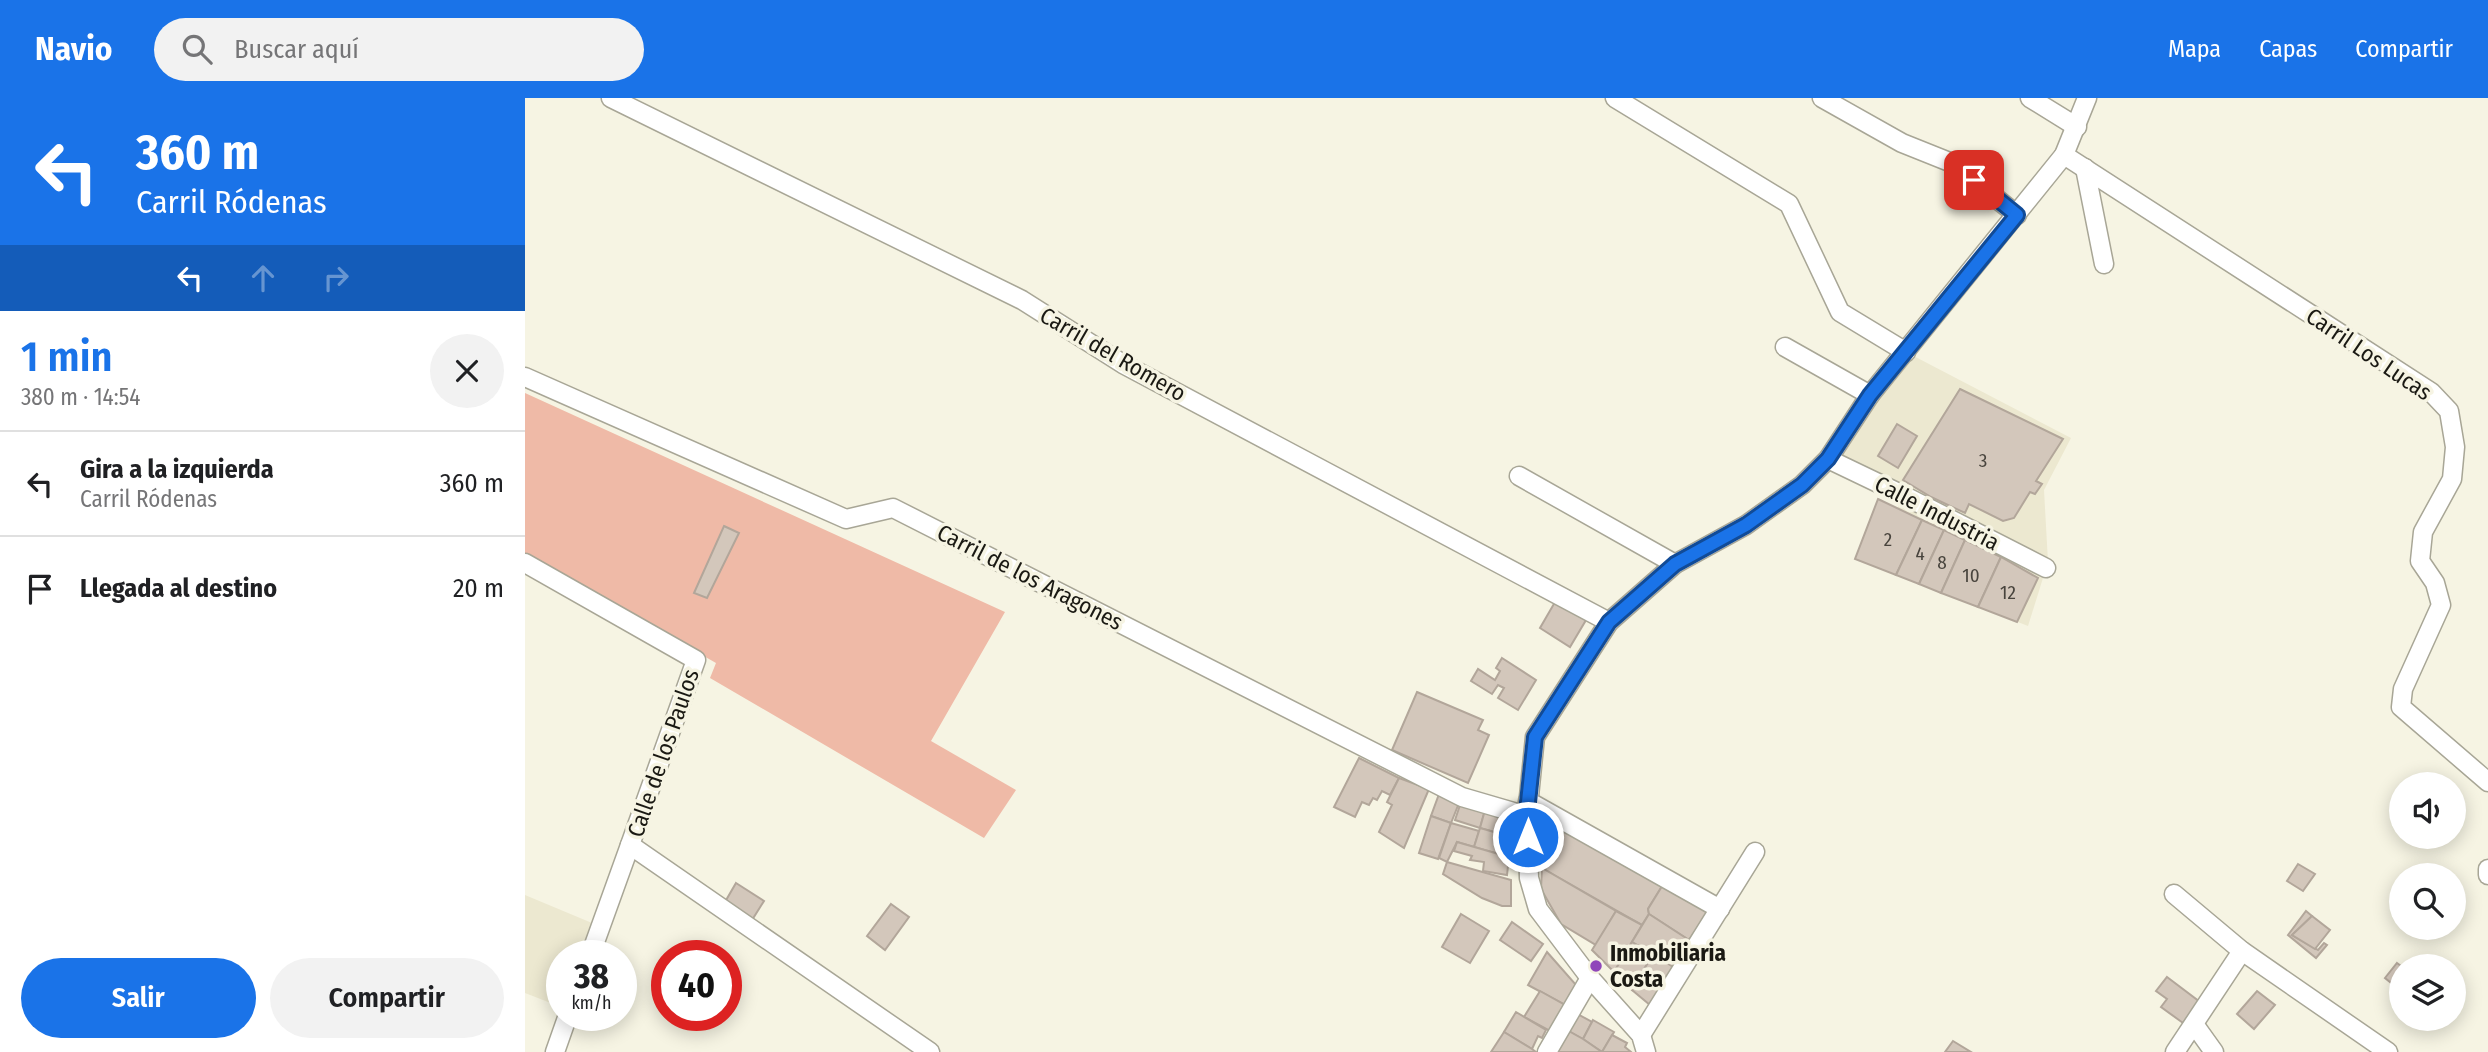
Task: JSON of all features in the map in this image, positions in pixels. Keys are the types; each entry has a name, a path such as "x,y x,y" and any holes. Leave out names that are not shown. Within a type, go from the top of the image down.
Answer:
{"street":[{"name":"Carril del Romero","path":"611,98 1021,300 1123,364 1609,622"},
{"path":"1615,98 1789,204 1840,312 1906,352"},
{"path":"1822,98 1902,143 1952,163 2017,215"},
{"path":"2030,98 2077,127"},
{"path":"1755,852 1644,1044 1538,909 1529,878 1527,809 1535,737 1609,622 1675,564 1746,525 1802,485 1828,459 1870,395 2064,155 2087,98"},
{"name":"Carril Los Lucas","path":"2064,155 2431,393 2448,411 2455,447 2452,479 2423,532 2420,561 2435,583 2441,605 2403,689 2401,708 2488,782"},
{"path":"2085,168 2104,264"},
{"path":"1785,347 1870,395"},
{"name":"Carril de los Aragones","path":"525,377 846,519 893,508 1462,797 1527,809 1720,909"},
{"name":"Calle Industria","path":"1828,459 2046,568"},
{"path":"1519,476 1675,564"},
{"name":"Calle de los Paulos","path":"525,563 696,660 630,845 930,1052"},
{"path":"596,940 630,845"},
{"path":"2488,869 2488,875"},
{"path":"2174,894 2242,951 2388,1052"},
{"path":"2175,1052 2242,951"},
{"path":"1547,1052 1590,978"},
{"path":"2194,1024 2214,1052"},
{"path":"555,1052 562,1031"}],"shaded area":[{"path":"1906,352 2071,438 2044,490 2048,562 2028,626 1874,565 1903,495 1828,459"},
{"path":"525,393 1005,612 931,741 1016,790 984,838 710,678 716,663 525,554"},
{"path":"525,895 592,923 586,940 546,940 546,1001 525,993"}],"building":[{"path":"1960,389 2063,439 2036,481 2042,484 2035,494 2030,492 2014,518 2003,521 1969,504 1965,513 1903,480"},
{"path":"1897,424 1917,436 1898,468 1878,456"},
{"path":"1878,499 1922,520 1896,575 1855,559"},
{"path":"1922,520 1944,530 1919,584 1896,575"},
{"path":"724,526 739,533 707,598 694,593"},
{"path":"1944,530 1965,540 1941,593 1919,584"},
{"path":"1965,540 2001,557 1978,607 1941,593"},
{"path":"2001,557 2038,578 2017,622 1978,607"},
{"path":"1555,602 1586,620 1570,647 1540,628"},
{"path":"1502,658 1536,680 1518,710 1498,698 1504,688 1498,685 1492,694 1471,681 1478,669 1495,680 1500,671 1496,668"},
{"path":"1417,692 1483,720 1478,730 1489,735 1468,783 1392,750"},
{"path":"1359,758 1399,778 1390,795 1382,791 1377,800 1373,798 1369,805 1362,802 1355,817 1334,807"},
{"path":"1399,778 1429,789 1404,848 1379,832 1392,805 1387,802"},
{"path":"1439,794 1459,803 1451,823 1431,816"},
{"path":"1461,802 1485,810 1480,828 1455,820"},
{"path":"1485,810 1514,817 1508,836 1480,828"},
{"path":"1431,816 1451,823 1438,859 1419,853"},
{"path":"1451,823 1479,831 1474,847 1457,842 1447,862 1439,858"},
{"path":"1480,828 1515,838 1509,857 1474,847"},
{"path":"1566,828 1664,883 1648,909 1649,914 1642,925 1542,868"},
{"path":"1457,842 1509,857 1507,875 1483,871 1484,862 1470,860 1472,856 1454,851"},
{"path":"1447,862 1511,880 1511,906 1502,906 1482,898 1443,874"},
{"path":"2298,864 2315,874 2303,891 2287,881"},
{"path":"1542,868 1616,911 1596,945 1561,924 1541,889"},
{"path":"736,883 764,901 752,920 725,902"},
{"path":"1664,883 1710,909 1689,940 1649,914 1648,909"},
{"path":"891,904 909,917 885,950 867,936"},
{"path":"1616,911 1642,925 1614,972 1592,950"},
{"path":"2306,911 2312,916 2292,935 2318,950 2324,943 2327,945 2316,958 2288,935"},
{"path":"1461,914 1489,931 1470,963 1442,947"},
{"path":"1649,914 1689,940 1673,967 1632,942"},
{"path":"2312,916 2330,930 2315,949 2292,935"},
{"path":"1512,922 1543,944 1531,961 1500,940"},
{"path":"1632,942 1653,954 1632,990 1614,972"},
{"path":"1547,952 1577,986 1565,1005 1528,985"},
{"path":"1653,954 1673,967 1650,1005 1632,990"},
{"path":"2167,977 2200,1002 2183,1023 2161,1007 2167,999 2156,991"},
{"path":"1540,991 1565,1005 1550,1031 1524,1017"},
{"path":"2257,991 2275,1005 2254,1029 2237,1014"},
{"path":"1516,1012 1546,1030 1542,1038 1538,1036 1532,1049 1504,1032"},
{"path":"1574,1012 1592,1022 1583,1039 1565,1029"},
{"path":"1593,1020 1614,1032 1602,1052 1583,1039"},
{"path":"1565,1029 1583,1039 1602,1052 1553,1052"},
{"path":"1504,1032 1532,1049 1536,1052 1491,1052"},
{"path":"1612,1035 1627,1043 1625,1047 1631,1052 1602,1052"},
{"path":"1953,1041 1971,1052 1945,1052"}],"place":[{"name":"Inmobiliaria Costa","path":"1596,966"}],"route":[{"path":"1528,837 1528,802 1535,737 1609,622 1675,564 1746,525 1802,485 1828,459 1870,395 2017,215 1974,180"}]}
